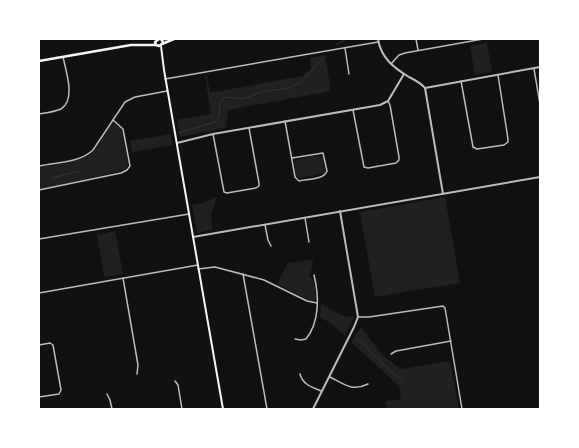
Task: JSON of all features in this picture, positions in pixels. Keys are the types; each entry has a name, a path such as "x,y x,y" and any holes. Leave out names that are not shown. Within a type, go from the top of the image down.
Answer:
{"main road":[{"path":"147,45 159,40 173,39"},
{"path":"39,61 131,45 159,45 173,39"},
{"path":"159,40 163,42 159,45"},
{"path":"159,40 223,409"}],"street":[{"path":"416,39 418,50"},
{"path":"455,39 456,44"},
{"path":"391,64 399,55 418,50 483,39"},
{"path":"165,79 345,48 378,40 384,56 391,64 425,88 443,194"},
{"path":"345,48 350,74"},
{"path":"39,114 63,108 67,103 69,91 63,57"},
{"path":"425,88 540,67"},
{"path":"534,68 540,104"},
{"path":"176,143 213,134 380,105 388,101 404,74"},
{"path":"461,81 473,146 477,149 504,145 508,142 508,139 498,75"},
{"path":"39,166 77,159 86,155 93,150 121,105 129,99 167,91"},
{"path":"354,110 364,167 368,168 396,163 399,157 388,101"},
{"path":"39,190 96,179 128,170 130,166 123,129 113,120"},
{"path":"285,122 295,177 298,180 326,174 327,171 323,153 292,158"},
{"path":"213,134 224,192 227,193 256,188 259,186 249,128"},
{"path":"193,237 540,177"},
{"path":"313,409 358,317 340,211"},
{"path":"39,239 189,214"},
{"path":"304,217 309,242"},
{"path":"265,224 268,240 271,246"},
{"path":"39,292 198,265"},
{"path":"198,269 215,267 244,274 264,280 307,301 317,303"},
{"path":"244,274 267,409"},
{"path":"295,339 303,340 307,337 315,321 318,295 314,275"},
{"path":"123,278 138,365 137,374"},
{"path":"358,317 369,318 442,305 445,308 462,409"},
{"path":"391,354 396,351 451,341"},
{"path":"39,345 50,343 53,345 61,390 59,394 39,397"},
{"path":"300,374 302,381 305,384 321,392"},
{"path":"330,376 354,388 362,388 368,384"},
{"path":"175,381 178,385 182,409"},
{"path":"108,394 112,409"}],"shaded area":[{"path":"487,43 492,72 475,75 470,46"},
{"path":"325,55 331,91 228,110 226,128 180,137 177,120 211,114 205,76 207,76 210,93 302,76 311,69 310,58"},
{"path":"114,124 121,128 128,164 126,169 39,190 39,167 75,161 88,156 98,146 110,126"},
{"path":"170,134 173,145 132,152 130,141"},
{"path":"319,155 322,157 325,170 324,173 300,178 298,177 294,165 295,160"},
{"path":"217,196 211,215 212,230 197,233 192,205 204,203"},
{"path":"445,197 460,283 375,297 360,212"},
{"path":"115,231 123,274 104,277 97,235"},
{"path":"313,259 309,275 314,282 316,297 314,301 308,300 277,284 288,263"},
{"path":"321,304 345,317 354,316 345,336 333,325 320,317"},
{"path":"361,327 383,356 401,369 450,361 459,409 387,409 386,401 401,399 399,386 351,342"}],"waterway":[{"path":"336,45 346,39"},
{"path":"179,133 215,122 219,117 220,102 224,98 232,97 243,99 261,92 288,88 300,83 322,59"},
{"path":"52,178 78,171"},
{"path":"357,340 361,341 395,375 404,380"}]}
